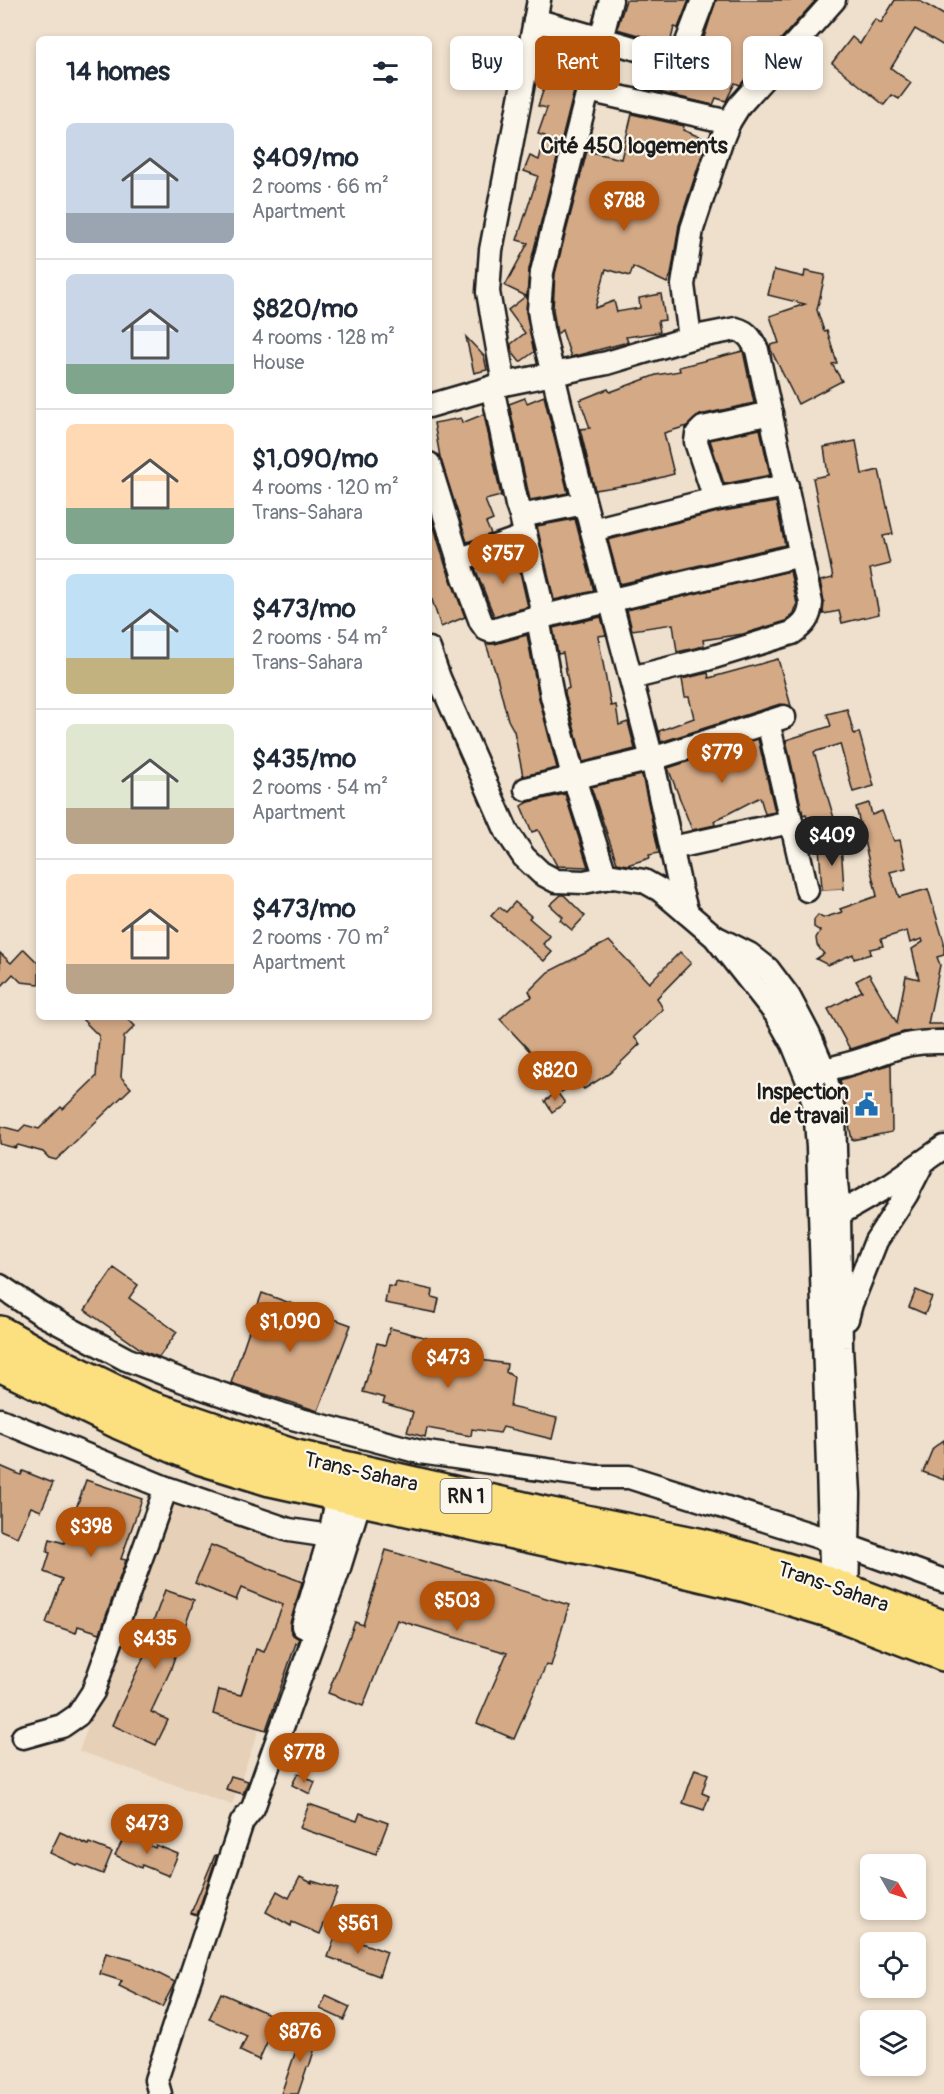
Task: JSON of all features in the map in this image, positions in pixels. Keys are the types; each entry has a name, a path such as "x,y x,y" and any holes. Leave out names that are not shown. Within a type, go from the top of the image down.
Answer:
{"highway":[{"name":"Trans-Sahara","path":"0,1333 144,1406 292,1456 353,1484 746,1586 840,1601 944,1628"},
{"name":"Trans-Sahara","path":"0,1364 119,1422 202,1458 270,1479 353,1484"},
{"name":"Trans-Sahara","path":"840,1601 944,1653"}],"street":[{"path":"602,36 611,0"},
{"path":"620,44 664,57 676,57 683,53 703,0"},
{"path":"690,338 683,285 692,229 729,122 740,106 834,0"},
{"path":"594,36 537,10 491,250 488,277 498,386 517,505 542,606 539,624 552,696 574,779 606,878"},
{"path":"687,913 652,759 584,503 539,310 542,272 588,90 729,122"},
{"path":"432,405 498,386 607,363 690,338 736,329 749,336 757,350 811,603 811,612 802,627 792,633 632,678"},
{"path":"715,499 696,442 698,434 703,428 771,413"},
{"path":"432,474 458,560 481,622 486,629 491,631 801,555"},
{"path":"592,530 715,499 786,486"},
{"path":"458,560 523,526 584,503"},
{"path":"432,658 507,832 525,857 541,873 556,881 584,882 627,877 644,881 660,890 715,937 776,1014 793,1044 808,1081 815,1108 818,1147 829,1217 841,1347 849,1494 838,1543"},
{"path":"526,789 652,759 776,719 790,822 807,890"},
{"path":"672,848 790,822"},
{"path":"715,937 749,954 768,969 789,997 824,1070 834,1116 836,1182 829,1217 829,1443 838,1543 840,1601"},
{"path":"824,1070 872,1057 899,1045 922,1041 944,1042"},
{"path":"829,1217 891,1184 944,1147"},
{"path":"841,1347 850,1305 876,1240 906,1195 923,1162"},
{"path":"0,1286 40,1313 126,1359 289,1417 420,1452 596,1477 629,1477 838,1543 944,1581"},
{"path":"0,1420 166,1488 289,1530 339,1538"},
{"path":"160,2094 156,2080 159,2070 242,1822 253,1808 269,1746 321,1595 353,1484"},
{"path":"23,1737 62,1726 78,1715 93,1692 166,1488"}],"shaded area":[{"path":"171,1496 323,1550 232,1805 79,1751"}],"building":[{"path":"626,0 689,0 678,28 674,27 672,36 642,36 617,29"},
{"path":"716,0 816,0 784,36 743,36 743,82 740,85 735,83 726,101 716,98 713,105 650,90 731,90 731,36 705,36"},
{"path":"895,0 918,0 944,15 944,46 915,29 891,68 911,83 899,99 892,95 884,105 832,63 852,37 860,44 875,19 881,23"},
{"path":"543,90 574,90 529,269 526,312 534,352 520,362 512,352 511,344 525,333 508,310 526,296 505,286 528,243 517,240 538,176 524,171 530,156 539,160 545,136 538,134 547,108 538,106"},
{"path":"632,114 684,126 683,130 707,140 679,225 671,275 667,283 633,267 630,276 606,269 595,308 614,301 617,312 640,308 639,298 661,294 665,320 658,321 660,332 626,337 628,342 571,357 562,330 557,334 553,309 555,274 587,151 621,159"},
{"path":"774,270 804,277 805,271 825,275 817,310 824,331 827,330 837,363 832,364 842,381 798,404 771,350 770,345 779,343 770,316 805,304 768,295"},
{"path":"466,337 484,356 487,370 474,373"},
{"path":"743,351 754,403 700,415 687,426 664,433 674,474 640,483 595,490 580,429 590,428 580,400 656,375 680,371 679,367"},
{"path":"544,396 568,493 530,500 509,404 525,398 527,403"},
{"path":"484,414 501,496 485,500 493,520 486,523 491,534 467,542 440,457 434,423 461,418 462,423"},
{"path":"760,429 770,475 724,484 710,440"},
{"path":"856,441 862,474 879,470 893,534 883,536 890,564 870,569 879,614 842,623 839,611 823,614 824,601 820,581 833,578 813,478 828,475 824,447"},
{"path":"776,502 785,545 620,584 608,540 718,512"},
{"path":"575,519 594,591 554,600 537,526"},
{"path":"432,520 445,564 465,617 441,627 432,600"},
{"path":"516,554 528,607 494,616 475,568"},
{"path":"790,571 797,604 794,613 786,621 743,634 703,640 704,646 677,652 673,624 632,630 627,610"},
{"path":"601,617 606,635 598,636 611,706 616,705 619,725 628,722 635,749 583,762 565,693 565,690 569,688 563,653 558,654 553,628"},
{"path":"527,635 539,698 557,768 523,776 514,731 508,720 486,644 495,644"},
{"path":"778,659 791,706 780,704 661,742 659,731 694,718 689,697 685,697 682,679 708,673 709,678"},
{"path":"847,709 854,734 859,732 874,786 853,792 840,744 814,752 834,818 822,822 825,834 813,837 806,814 803,815 786,740 831,726 827,714"},
{"path":"758,739 775,812 765,814 760,797 714,821 715,825 692,830 668,768"},
{"path":"642,775 659,853 627,865 617,863 591,787"},
{"path":"565,794 588,867 557,866 538,830 532,832 521,806"},
{"path":"869,803 872,815 882,811 894,841 900,840 906,868 890,872 899,897 928,889 944,942 944,955 937,957 940,965 928,1024 944,1024 944,1029 903,1032 850,1049 828,1009 862,991 856,981 869,974 897,1023 906,976 919,979 912,949 923,942 922,939 910,943 907,931 881,939 883,946 870,949 871,954 854,959 853,954 828,965 816,959 824,954 817,945 816,938 820,931 814,927 814,920 818,915 823,918 842,912 840,909 877,896 856,807"},
{"path":"841,844 844,889 822,890 819,846"},
{"path":"564,895 585,916 572,930 560,920 563,917 550,905"},
{"path":"515,902 550,936 543,944 552,952 544,961 491,916 499,907 506,912"},
{"path":"609,941 649,983 680,952 691,963 657,998 663,1009 634,1037 640,1044 610,1073 584,1089 578,1083 561,1092 553,1076 500,1019 513,1007 532,997 529,991 548,972"},
{"path":"24,949 36,961 36,984 21,982 13,974 0,988 0,953 11,963"},
{"path":"83,1020 129,1020 135,1026 124,1037 121,1077 131,1088 56,1160 49,1158 43,1152 18,1145 15,1148 0,1144 0,1126 19,1131 25,1125 39,1129 96,1077 99,1036"},
{"name":"Inspection de travail","path":"891,1064 892,1132 852,1140 840,1080"},
{"path":"557,1092 565,1103 552,1112 545,1101"},
{"path":"114,1268 138,1285 129,1298 177,1332 159,1357 145,1352 85,1310"},
{"path":"396,1282 433,1290 432,1297 439,1299 436,1313 385,1303 388,1286 395,1287"},
{"path":"916,1290 932,1297 925,1314 909,1307"},
{"path":"262,1293 351,1325 318,1411 231,1383"},
{"path":"390,1328 442,1342 439,1354 507,1364 506,1372 514,1377 510,1407 557,1418 552,1439 503,1427 500,1433 472,1429 471,1436 427,1428 425,1437 407,1432 413,1412 383,1403 385,1398 363,1392 377,1343 385,1345"},
{"path":"944,1440 944,1480 923,1472 933,1448"},
{"path":"0,1466 21,1475 23,1471 53,1483 41,1511 31,1507 17,1537 0,1530"},
{"path":"86,1480 142,1499 121,1559 126,1560 100,1633 78,1626 76,1633 46,1623 62,1579 44,1572 50,1553 47,1552 50,1539 64,1543"},
{"path":"211,1545 302,1582 290,1623 293,1635 299,1639 298,1644 296,1643 266,1730 213,1714 219,1690 241,1695 256,1649 264,1652 283,1605 241,1588 236,1600 195,1583"},
{"path":"386,1550 569,1605 551,1666 546,1665 514,1739 477,1723 507,1653 397,1620 363,1706 328,1693 355,1622 363,1625"},
{"path":"165,1590 194,1600 170,1671 151,1712 168,1720 156,1745 112,1725 151,1641 147,1639"},
{"path":"695,1769 708,1774 702,1793 709,1796 704,1810 683,1803"},
{"path":"298,1773 315,1782 310,1794 292,1785"},
{"path":"231,1776 248,1781 243,1794 226,1789"},
{"path":"309,1804 357,1821 360,1813 388,1823 376,1854 300,1828"},
{"path":"60,1832 88,1845 89,1843 112,1852 103,1874 50,1853"},
{"path":"126,1834 155,1848 156,1845 178,1854 169,1876 142,1865 141,1868 115,1855"},
{"path":"215,1855 217,1855 197,1915 191,1913"},
{"path":"300,1877 312,1883 312,1881 338,1889 320,1934 292,1922 291,1926 266,1912 277,1891 289,1898"},
{"path":"336,1934 387,1952 379,1976 328,1957"},
{"path":"106,1953 132,1960 175,1982 162,2007 119,1986 122,1981 100,1974"},
{"path":"221,1993 278,2018 259,2060 240,2051 247,2036 209,2019"},
{"path":"326,1996 350,2007 344,2020 320,2009"},
{"path":"303,2030 319,2035 309,2067 307,2067 298,2094 281,2094"}],"place":[{"name":"Inspection de travail","path":"867,1104"}],"district":[{"name":"Cité 450 logements","path":"634,146"}]}
